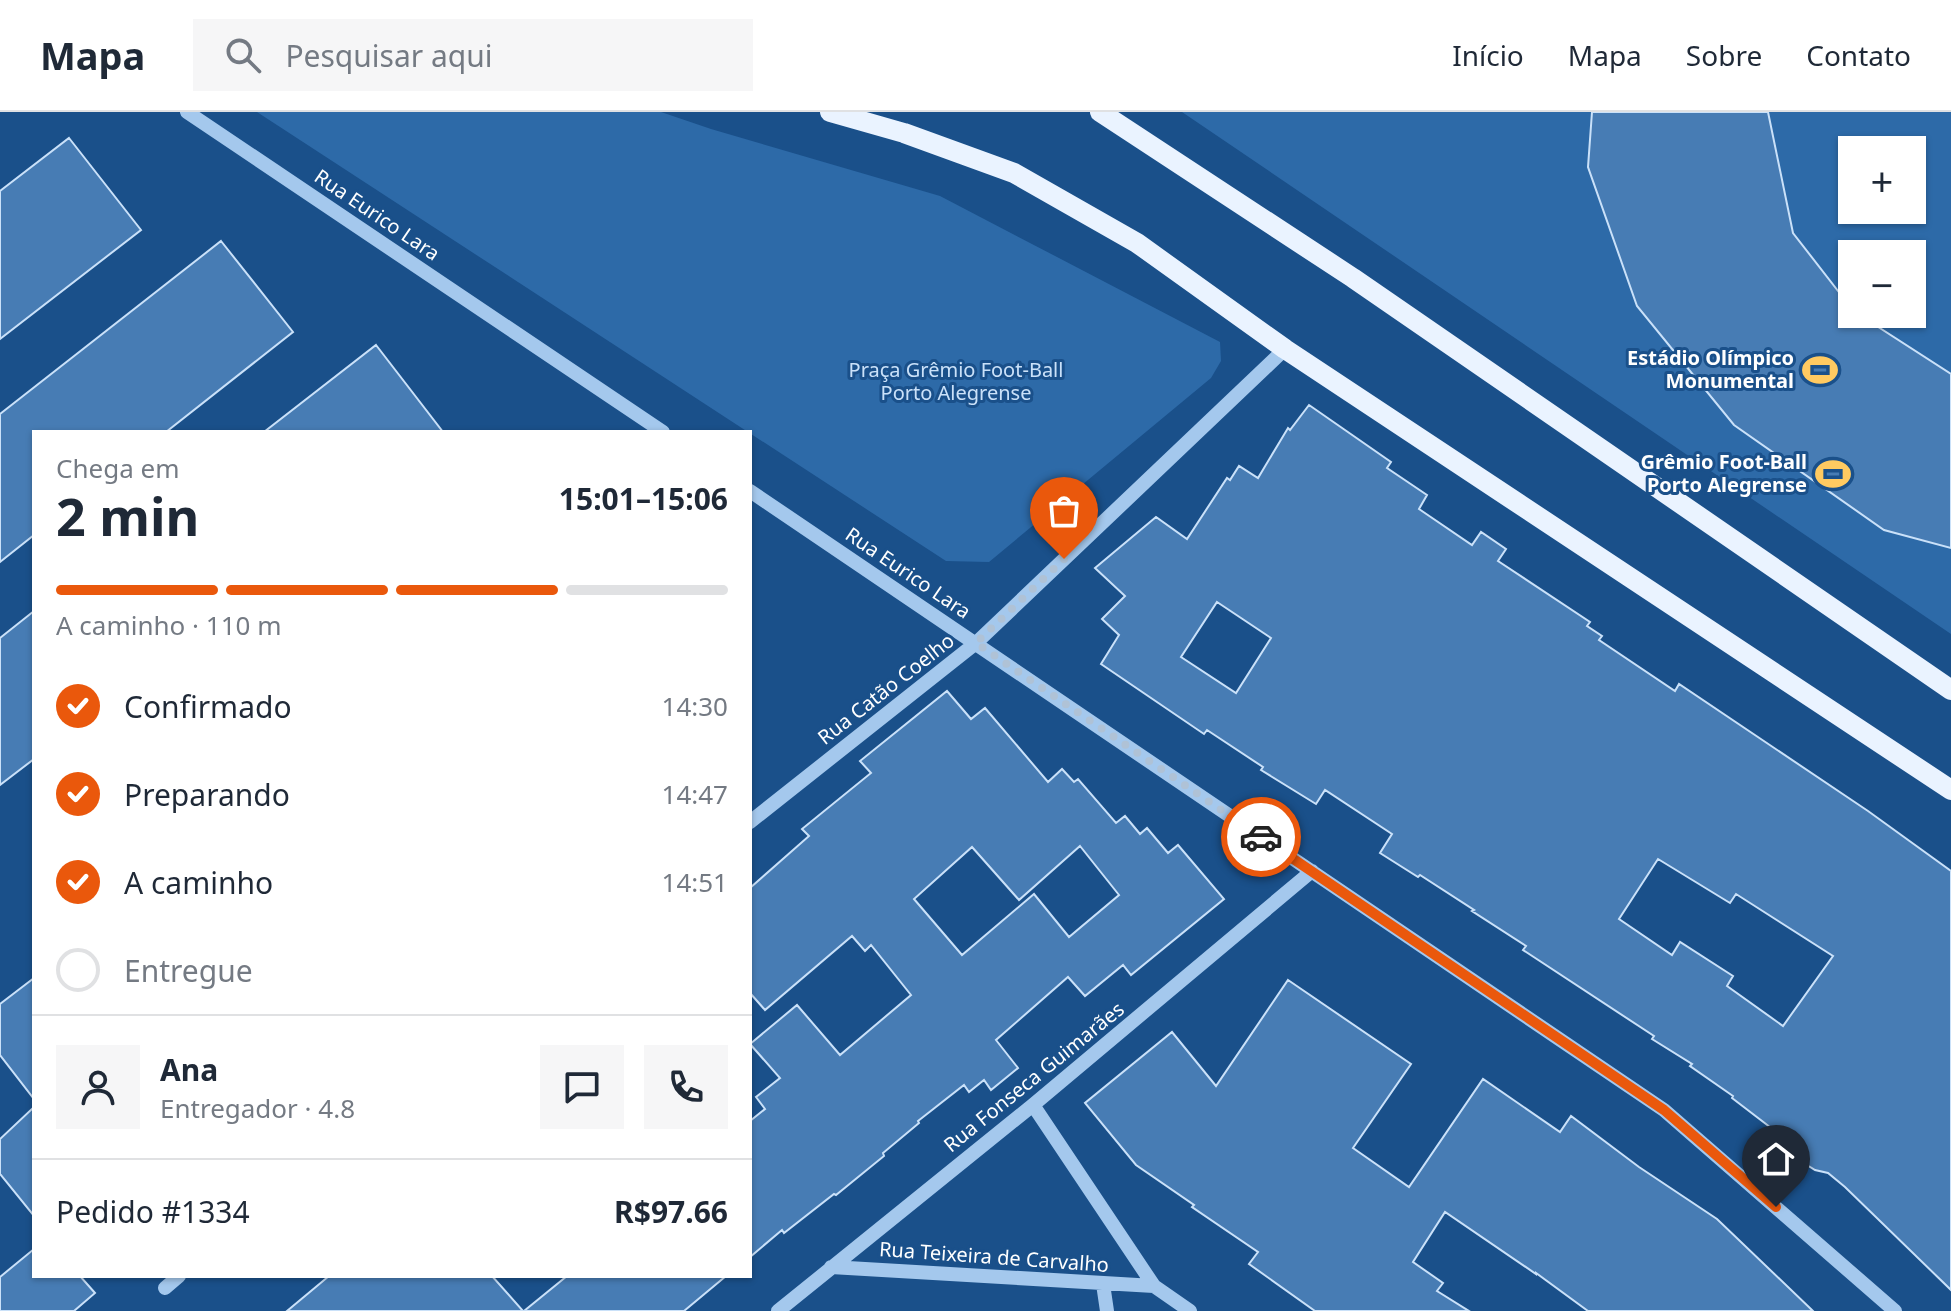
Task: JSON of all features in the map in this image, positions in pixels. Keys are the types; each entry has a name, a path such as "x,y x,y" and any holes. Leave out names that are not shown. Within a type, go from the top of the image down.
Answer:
{"main road":[{"path":"830,112 904,133 1014,173 1137,243 1285,349 1951,790"},
{"path":"1100,112 1353,278 1951,690"}],"street":[{"name":"Rua Eurico Lara","path":"187,112 660,430"},
{"name":"Rua Catão Coelho","path":"752,820 976,643 1285,349"},
{"name":"Rua Eurico Lara","path":"752,492 1664,1110 1895,1311"},
{"name":"Rua Fonseca Guimarães","path":"778,1311 1033,1105 1312,871"},
{"name":"Rua Teixeira de Carvalho","path":"1033,1105 1154,1286 1190,1311"},
{"name":"Rua Teixeira de Carvalho","path":"831,1267 1154,1286"},
{"path":"165,1288 177,1278"},
{"path":"1103,1284 1107,1311"}],"green space":[{"name":"Praça Grêmio Foot-Ball Porto Alegrense","path":"257,112 661,112 940,196 1220,342 1221,361 1211,378 989,562 946,561 752,435 752,430 745,430"},
{"name":"Grêmio Foot-Ball Porto Alegrense","path":"1182,112 1951,112 1951,634"}],"building":[{"name":"Estádio Olímpico Monumental","path":"1592,112 1768,112 1793,233 1838,291 1838,328 1880,328 1951,374 1951,548 1884,530 1734,425 1637,306 1588,167"},
{"path":"69,138 141,230 0,339 0,191"},
{"path":"221,241 293,332 169,430 32,430 32,537 0,562 0,414"},
{"path":"376,345 441,430 267,430"},
{"path":"1309,405 1391,462 1387,468 1427,495 1419,509 1472,545 1481,532 1506,549 1498,561 1590,622 1587,626 1602,636 1599,640 1675,691 1679,684 1868,811 1951,871 1951,1290 1845,1187 1828,1173 1804,1163 1788,1141 1690,1066 1692,1064 1523,950 1526,946 1474,910 1380,853 1392,834 1325,790 1316,804 1261,770 1263,767 1207,730 1204,734 1101,664 1119,635 1102,619 1125,596 1095,568 1156,517 1187,539 1227,478 1230,480 1239,466 1258,478 1288,428 1290,430","holes":["1217,602 1271,638 1236,693 1181,657","1658,859 1730,903 1736,894 1833,956 1783,1026 1727,986 1733,976 1680,942 1672,955 1619,919"]},
{"path":"32,613 32,761 0,785 0,638"},
{"path":"947,691 971,719 985,708 1048,782 1062,769 1074,782 1078,779 1116,823 1125,816 1140,834 1147,828 1168,853 1178,845 1224,899 1131,975 1123,965 1085,996 1068,977 996,1040 1018,1068 991,1090 984,1080 969,1092 964,1085 918,1121 883,1153 884,1156 836,1195 784,1233 782,1230 752,1255 752,1119 765,1109 756,1097 780,1078 752,1046 752,1042 797,1005 840,1055 911,995 871,945 865,951 852,936 765,1010 752,995 752,886 809,836 802,829 871,773 860,761","holes":["1080,846 1119,895 1069,937 1034,894 962,955 914,899 972,847 1019,900"]},
{"path":"32,980 32,1096 0,1055 0,1004"},
{"path":"1288,980 1411,1064 1353,1148 1409,1187 1483,1079 1560,1132 1571,1116 1639,1167 1717,1219 1813,1311 1588,1311 1445,1212 1413,1262 1443,1283 1437,1291 1469,1311 1315,1311 1249,1264 1258,1252 1136,1165 1085,1103 1172,1032 1216,1086"},
{"path":"32,1109 32,1214 0,1174 0,1139"},
{"path":"32,1251 32,1278 82,1278 95,1293 74,1311 0,1311 0,1277"},
{"path":"327,1278 494,1278 523,1311 287,1311"},
{"path":"565,1278 724,1278 684,1311 524,1311"}],"way so far":[{"path":"1064,559 976,643 1261,837"}],"place":[{"name":"Estádio Olímpico Monumental","path":"1820,370"},
{"name":"Grêmio Foot-Ball Porto Alegrense","path":"1833,474"}],"route":[{"path":"1261,837 1664,1110 1776,1207"}]}
